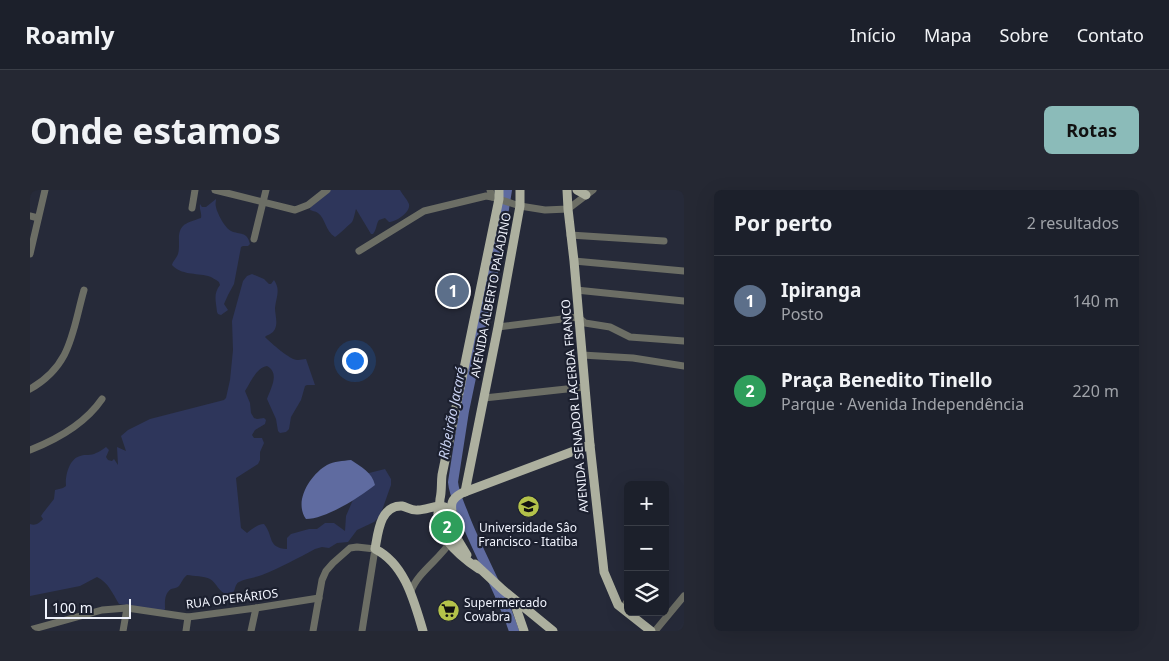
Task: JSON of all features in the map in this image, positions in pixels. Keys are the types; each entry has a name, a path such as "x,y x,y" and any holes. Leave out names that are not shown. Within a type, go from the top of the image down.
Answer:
{"main road":[{"name":"AVENIDA ALBERTO PALADINO","path":"463,492 498,327 520,190"},
{"name":"AVENIDA SENADOR LACERDA FRANCO","path":"567,190 590,445 604,572 618,604 651,631"},
{"path":"577,190 590,192"},
{"path":"497,195 442,475 441,495 434,507 444,536 459,553 553,631"},
{"path":"456,532 451,507 457,495 590,445"},
{"path":"423,631 411,592 390,559 375,549 380,525 388,511 402,506 418,510 445,507 450,514 467,555 479,569"},
{"path":"513,598 524,631"}],"street":[{"path":"30,254 45,190"},
{"path":"192,208 195,190"},
{"path":"215,190 295,210 308,205 327,190"},
{"path":"254,238 266,190"},
{"path":"359,251 424,210 497,195 518,205 545,210 568,209 590,192"},
{"path":"30,216 38,218"},
{"path":"570,235 664,241"},
{"path":"574,261 684,271"},
{"path":"30,389 48,377 63,359 70,345 84,290"},
{"path":"576,290 684,302"},
{"path":"498,327 578,317 584,323 610,327 630,337 684,341"},
{"path":"582,356 633,358 684,366"},
{"path":"484,398 585,387"},
{"path":"30,450 53,441 73,428 85,419 102,399"},
{"path":"411,592 413,584 440,556 456,532"},
{"path":"313,631 322,580 326,571 345,551 357,547 375,549 362,631"},
{"path":"400,574 417,579"},
{"path":"655,631 684,596"},
{"name":"RUA OPERÁRIOS","path":"30,630 102,610 127,608 188,617 319,598"},
{"path":"123,631 127,608"},
{"path":"251,631 256,608"},
{"path":"186,631 188,617"},
{"path":"58,631 59,622"}],"shaded area":[{"path":"327,190 400,190 409,207 402,216 395,220 389,222 385,218 379,220 373,234 371,234 356,209 352,222 335,237 329,232 323,218 317,212 310,210 311,205"},
{"path":"216,199 217,210 226,227 231,231 245,235 250,244 241,247 234,284 224,304 228,310 221,315 217,312 216,301 216,291 220,285 219,282 208,276 180,271 172,265 178,253 180,231 184,225 201,218 200,204 202,207 206,207"},
{"path":"252,274 264,279 269,284 274,280 277,287 276,326 273,332 265,337 291,358 295,360 306,359 315,385 305,386 301,400 291,417 289,429 286,432 280,433 267,399 274,377 271,369 267,366 260,369 245,391 254,418 264,418 266,420 265,424 255,430 252,435 254,438 262,438 264,443 258,464 236,478 241,528 247,533 257,526 264,524 274,544 287,549 287,538 291,534 309,529 317,529 325,523 334,523 345,531 346,516 365,474 385,469 391,479 391,485 380,516 374,522 357,530 348,542 337,543 329,548 315,549 269,572 237,583 234,592 230,594 222,592 210,579 187,575 179,586 167,593 163,612 119,604 107,585 97,577 80,586 30,596 30,524 39,523 43,519 41,516 54,499 55,490 66,486 70,464 80,456 94,454 106,447 109,450 106,457 108,460 112,461 114,459 118,465 117,447 126,451 121,436 128,430 150,419 226,398 233,350 232,321 243,281"},
{"path":"351,460 369,473 375,485 333,511 306,519 302,504 303,496 310,481 327,465"}],"waterway":[{"name":"Ribeirão Jacaré","path":"507,190 497,253 464,411 453,482 456,495 470,530 514,631"}],"place":[{"name":"Ipiranga","path":"453,291"},
{"name":"Universidade Sâo Francisco - Itatiba","path":"528,507"},
{"name":"Praça Benedito Tinello","path":"447,527"},
{"name":"Supermercado Covabra","path":"448,610"}]}
